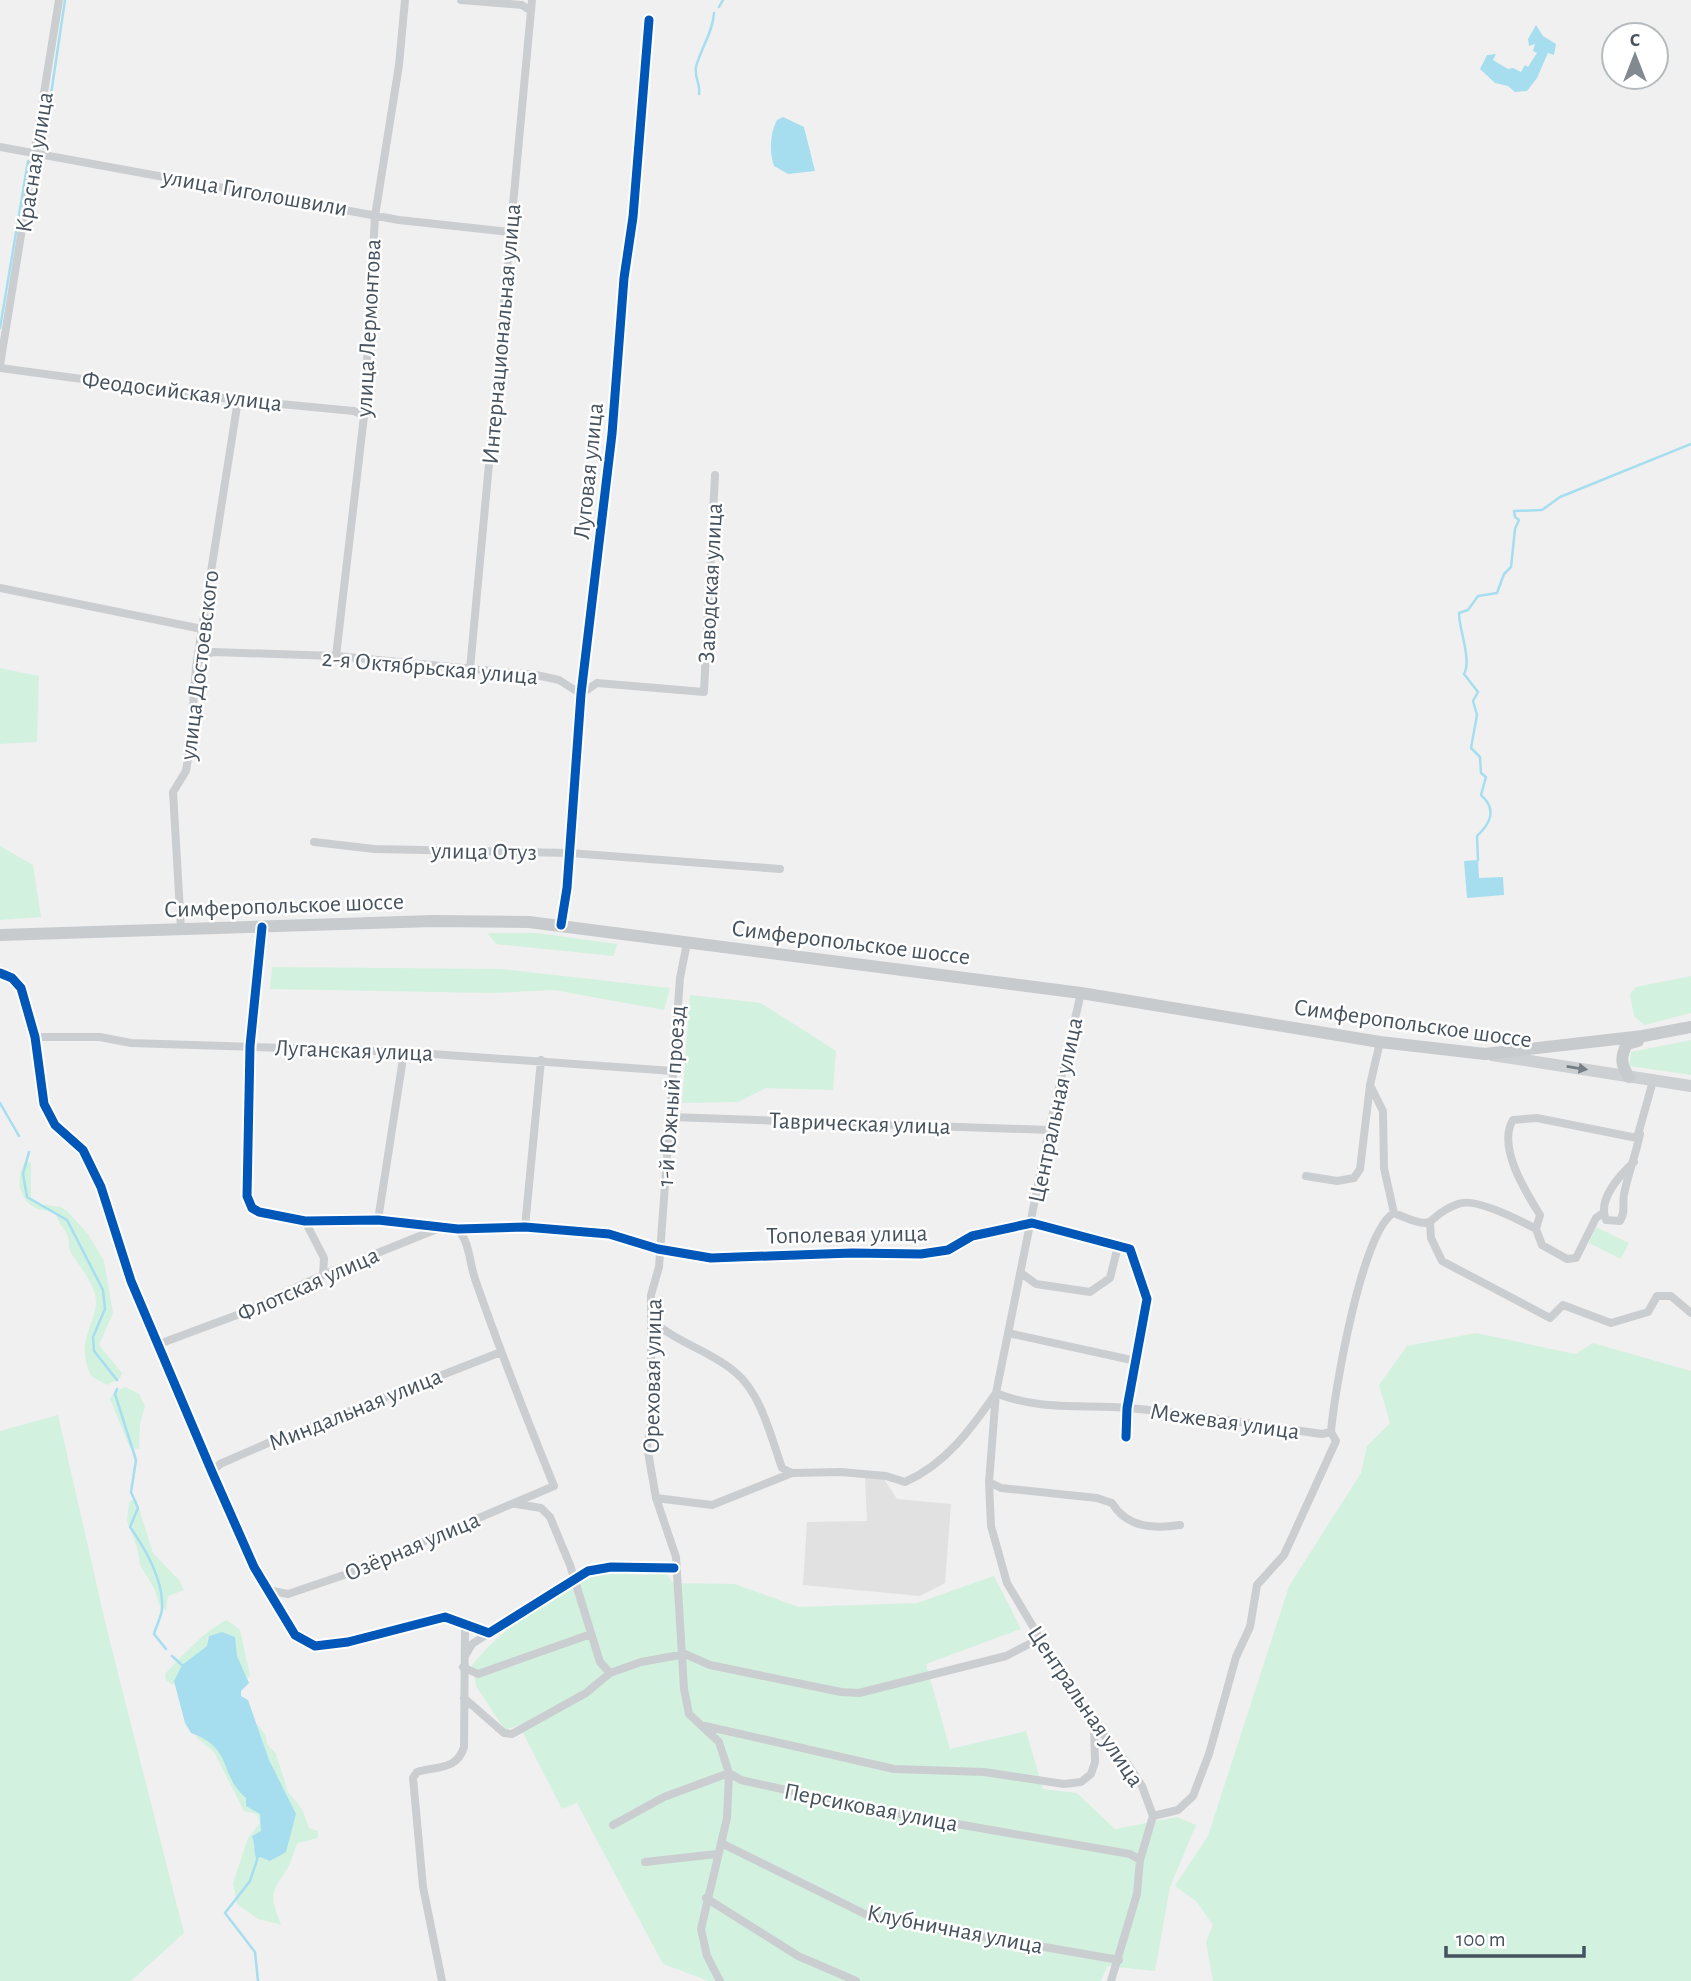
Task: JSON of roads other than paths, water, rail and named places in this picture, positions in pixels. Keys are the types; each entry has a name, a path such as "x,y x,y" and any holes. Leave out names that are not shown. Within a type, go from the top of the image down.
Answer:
{"main road":[{"name":"Симферопольское шоссе","path":"0,935 482,920 561,925 1081,993 1380,1042 1485,1054 1691,1086"},
{"path":"1485,1054 1643,1036 1691,1027"},
{"path":"1629,1077 1623,1068 1623,1052 1627,1044 1642,1040 1643,1036"}],"street":[{"name":"Красная улица","path":"0,366 59,0"},
{"name":"улица Лермонтова","path":"337,656 364,416 374,216 399,65 405,0"},
{"path":"461,0 522,5 531,11"},
{"name":"Интернациональная улица","path":"470,669 532,0"},
{"name":"Луговая улица","path":"561,925 570,853 582,694 612,433 649,20"},
{"name":"улица Гиголошвили","path":"0,147 374,216 510,232"},
{"name":"Феодосийская улица","path":"0,366 238,400 354,411 364,416"},
{"name":"улица Достоевского","path":"181,929 173,792 186,771 196,667 238,400"},
{"name":"Заводская улица","path":"582,694 597,682 704,692 715,475"},
{"path":"0,588 202,629"},
{"name":"2-я Октябрьская улица","path":"196,667 203,656 213,652 337,656 559,680 582,694"},
{"name":"улица Отуз","path":"314,842 374,849 570,853 779,869"},
{"path":"262,927 250,1046 247,1196 252,1208 259,1212 305,1221 378,1220 458,1229 465,1239 471,1269 501,1352"},
{"name":"1-й Южный проезд","path":"658,1249 671,1117 680,978 687,943"},
{"path":"0,972 12,978 21,988 35,1037 44,1104 55,1125 83,1150 95,1174 131,1281 212,1472 268,1590 295,1635 315,1646 348,1642 445,1617 489,1633"},
{"name":"Центральная улица","path":"1081,993 1049,1130 996,1393 989,1482 991,1526 1007,1583 1094,1726 1127,1763 1142,1786 1153,1816"},
{"name":"Луганская улица","path":"35,1037 100,1037 131,1043 404,1052 673,1071"},
{"path":"1306,1176 1337,1181 1354,1178 1360,1168 1370,1085 1380,1042"},
{"path":"378,1220 404,1052"},
{"path":"525,1227 541,1060"},
{"path":"1634,1162 1607,1196 1603,1213 1606,1220 1620,1221 1625,1213 1625,1193 1634,1162 1653,1081"},
{"path":"1370,1085 1383,1111 1384,1168 1394,1213"},
{"name":"Таврическая улица","path":"671,1117 1049,1130"},
{"path":"1603,1213 1596,1218 1576,1258 1567,1259 1542,1245 1536,1229 1540,1215 1507,1147 1507,1131 1513,1120 1537,1118 1637,1138 1640,1134"},
{"path":"1111,1981 1137,1894 1140,1860 1153,1816 1178,1810 1193,1796 1209,1754 1236,1657 1250,1627 1257,1585 1284,1555 1336,1441 1331,1432 1342,1348 1378,1236 1388,1216 1394,1213 1421,1224 1430,1223 1458,1204 1467,1203 1514,1217 1536,1229"},
{"path":"305,1221 324,1258 323,1275"},
{"path":"1032,1223 1130,1249 1147,1299 1127,1408 1126,1437"},
{"name":"Тополевая улица","path":"458,1229 525,1227 609,1234 658,1249 710,1258 852,1252 921,1254 948,1250 972,1236 1032,1223"},
{"path":"1430,1223 1431,1238 1442,1261 1550,1318 1563,1305 1611,1322 1648,1312 1657,1297 1671,1296 1691,1313"},
{"name":"Флотская улица","path":"159,1344 237,1315 323,1275 434,1229 458,1229"},
{"path":"1021,1273 1036,1284 1090,1292 1110,1278 1118,1246"},
{"name":"Ореховая улица","path":"658,1249 659,1267 651,1295 651,1424 647,1446 656,1498 676,1557 674,1568 679,1583 685,1654 684,1689 689,1714 705,1726 719,1742 729,1773 727,1818 706,1898 701,1929 707,1956 719,1981"},
{"path":"653,1321 664,1332 736,1372 755,1398 782,1468 792,1473"},
{"path":"1008,1333 1136,1361"},
{"name":"Миндальная улица","path":"212,1472 220,1464 256,1448 501,1352"},
{"name":"Озёрная улица","path":"268,1590 288,1594 347,1574 554,1486 501,1352"},
{"name":"Центральная улица","path":"656,1498 712,1505 792,1473 841,1472 886,1476 905,1482 925,1473 948,1454 996,1393"},
{"name":"Межевая улица","path":"996,1393 1012,1400 1072,1407 1127,1408 1322,1434 1331,1432"},
{"path":"989,1482 1001,1488 1097,1498 1112,1503 1120,1516 1153,1530 1180,1525"},
{"path":"513,1504 541,1508 550,1517 575,1579 600,1662 610,1673"},
{"path":"463,1663 472,1644 588,1572 611,1567 674,1568"},
{"path":"442,1981 423,1887 413,1786 417,1772 453,1765 461,1758 464,1747 463,1663 466,1626"},
{"path":"463,1663 478,1674 591,1634"},
{"path":"464,1699 504,1732 512,1734 586,1693 610,1673 641,1662 685,1654 710,1665 841,1692 859,1693 1006,1656 1039,1639"},
{"path":"705,1726 894,1769 984,1772 1064,1784 1081,1782 1091,1774 1095,1762 1094,1726"},
{"path":"613,1825 664,1797 729,1773"},
{"name":"Персиковая улица","path":"729,1773 741,1780 823,1800 1130,1854 1140,1860"},
{"name":"Клубничная улица","path":"721,1843 871,1917 1119,1960"},
{"path":"645,1861 717,1854"},
{"path":"706,1898 798,1956 856,1981"}],"water":[{"path":"1536,25 1543,36 1556,44 1554,55 1548,53 1537,78 1527,91 1515,92 1508,86 1495,83 1480,69 1487,55 1496,54 1493,60 1508,69 1521,72 1525,65 1528,67 1537,53 1533,51 1535,44 1529,46 1528,39"},
{"path":"783,117 804,127 815,171 788,174 774,166 771,154 772,136 777,120"},
{"path":"1478,860 1479,878 1503,877 1504,895 1467,898 1464,861"},
{"path":"222,1632 235,1637 237,1656 249,1683 241,1691 241,1696 248,1700 269,1760 296,1814 286,1852 270,1861 260,1857 257,1860 255,1855 252,1836 261,1831 260,1814 246,1806 246,1798 237,1789 214,1746 191,1733 185,1723 174,1681 182,1665 207,1646 209,1636"}],"waterway":[{"path":"43,148 65,0"},
{"path":"719,7 723,0"},
{"path":"699,94 696,67 714,13"},
{"path":"0,328 28,161"},
{"path":"1478,860 1477,836 1489,821 1490,811 1481,795 1486,777 1481,773 1480,757 1471,748 1477,715 1473,701 1478,692 1464,674 1467,661 1459,613 1468,610 1478,596 1497,593 1504,574 1511,567 1515,529 1519,520 1514,511 1542,510 1560,497 1691,444"},
{"path":"0,1103 19,1136"},
{"path":"29,1152 23,1174 27,1197 67,1220 103,1290 105,1309 93,1337 94,1351 117,1380"},
{"path":"117,1389 115,1394 136,1460 131,1492 138,1508 130,1527 157,1576 162,1611 154,1634 166,1649"},
{"path":"172,1656 182,1665"},
{"path":"257,1860 250,1881 225,1913 255,1952 258,1981"}]}
